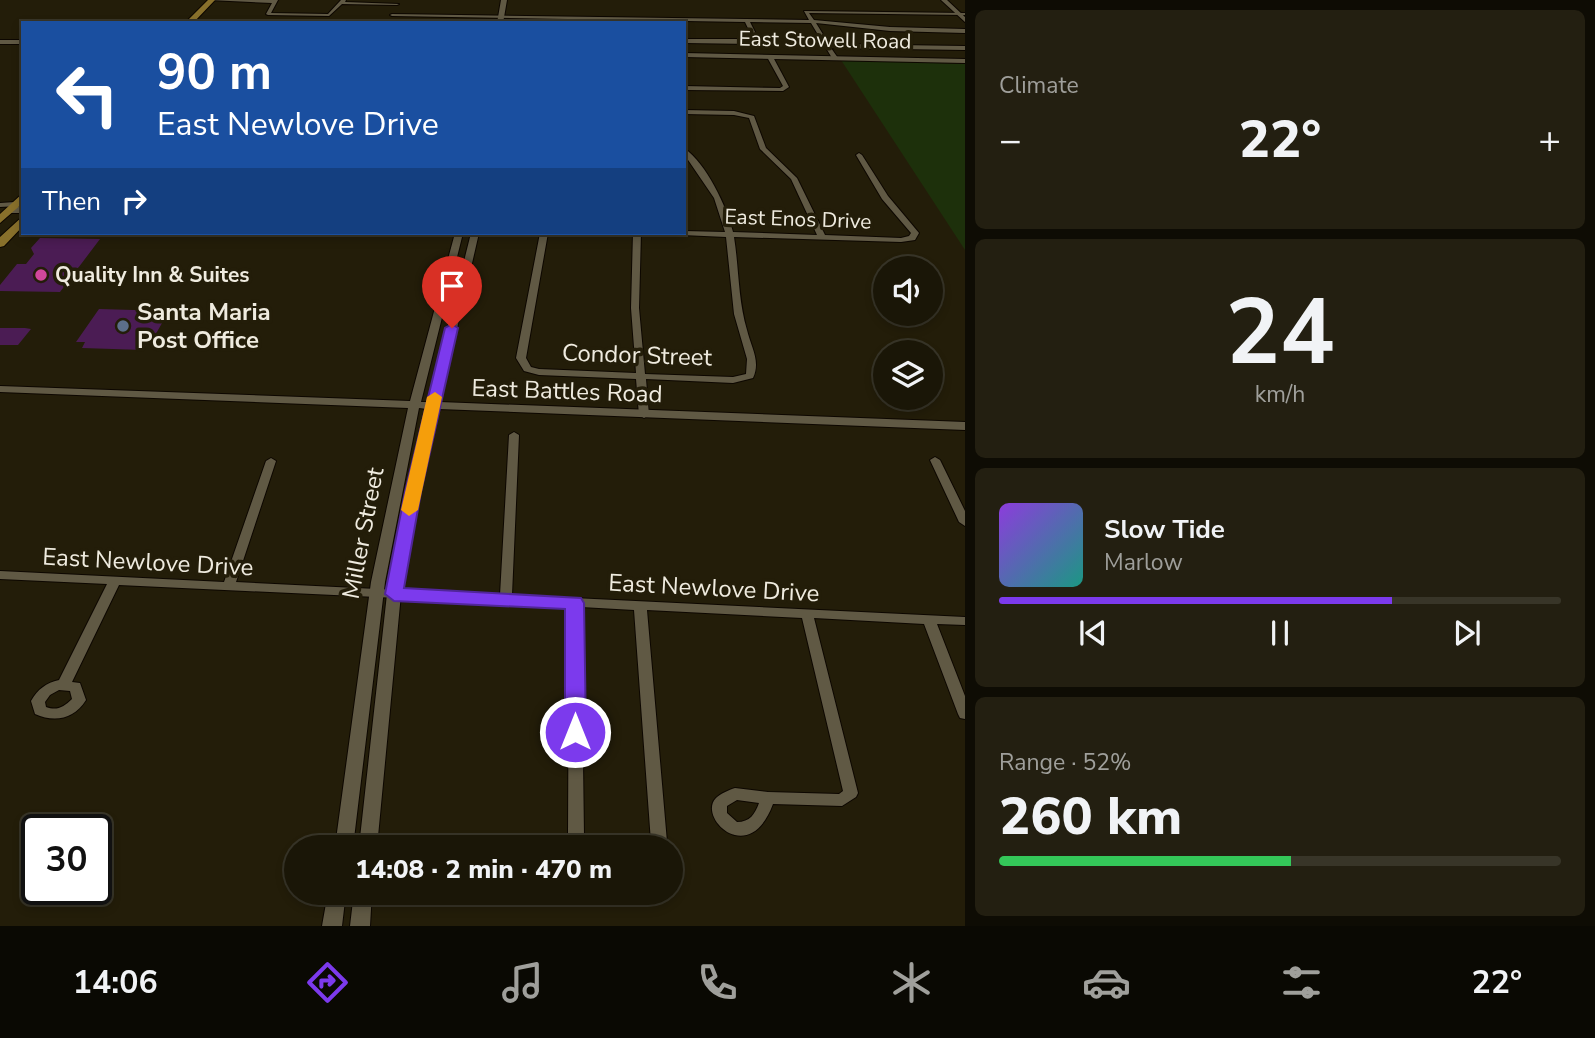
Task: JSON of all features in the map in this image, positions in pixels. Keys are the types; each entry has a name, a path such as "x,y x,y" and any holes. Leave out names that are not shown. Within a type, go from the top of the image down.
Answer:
{"main road":[{"path":"191,21 216,0"},
{"path":"200,21 216,0"},
{"path":"0,42 21,42"},
{"name":"East Stowell Road","path":"686,55 965,61"},
{"path":"0,220 13,206"},
{"path":"0,244 21,221"}],"street":[{"path":"216,0 275,1 268,14 325,16 333,14 343,2 398,2 390,21"},
{"path":"503,20 507,0"},
{"path":"944,0 962,14 965,20"},
{"path":"852,6 857,12"},
{"path":"835,58 806,12 962,14"},
{"path":"392,15 567,21"},
{"path":"686,22 812,22 890,29 965,31"},
{"path":"686,41 752,42 756,40 747,22"},
{"path":"828,46 965,48"},
{"path":"686,88 785,88 770,57"},
{"path":"686,112 734,113 752,117 763,149 794,178 822,237"},
{"path":"686,153 718,198 728,234"},
{"name":"East Enos Drive","path":"686,233 912,238 915,233 885,197 859,155"},
{"name":"Condor Street","path":"544,235 521,358 527,369 539,372 733,380 750,376 753,368 735,295 734,260 728,234"},
{"name":"Miller Street","path":"346,835 376,593 414,406 458,235"},
{"name":"Miller Street","path":"369,835 394,594 432,407 475,235"},
{"path":"637,235 635,308 644,415"},
{"name":"East Battles Road","path":"2,391 965,426"},
{"path":"506,599 513,436"},
{"path":"935,460 965,523"},
{"path":"228,587 271,461"},
{"name":"East Newlove Drive","path":"0,575 965,621"},
{"path":"64,684 115,581"},
{"path":"575,603 576,835"},
{"path":"640,606 658,835"},
{"path":"768,798 842,800 851,793 807,614"},
{"path":"929,619 965,714"},
{"path":"332,926 335,905"},
{"path":"360,926 362,905"}],"green space":[{"path":"841,60 965,64 965,250"}],"building":[{"name":"Quality Inn & Suites","path":"40,238 100,239 60,292 0,291 0,285 17,264 26,264 34,254 31,248"},
{"name":"Santa Maria Post Office","path":"99,309 169,311 150,344 146,344 143,350 82,348 85,342 76,342"},
{"path":"0,328 31,329 18,345 0,345"}],"slow traffic":[{"path":"409,510 435,397"}],"place":[{"name":"Quality Inn & Suites","path":"41,275"},
{"name":"Santa Maria Post Office","path":"123,326"}],"route":[{"path":"452,328 413,492 394,594 575,603 575,732"}]}
